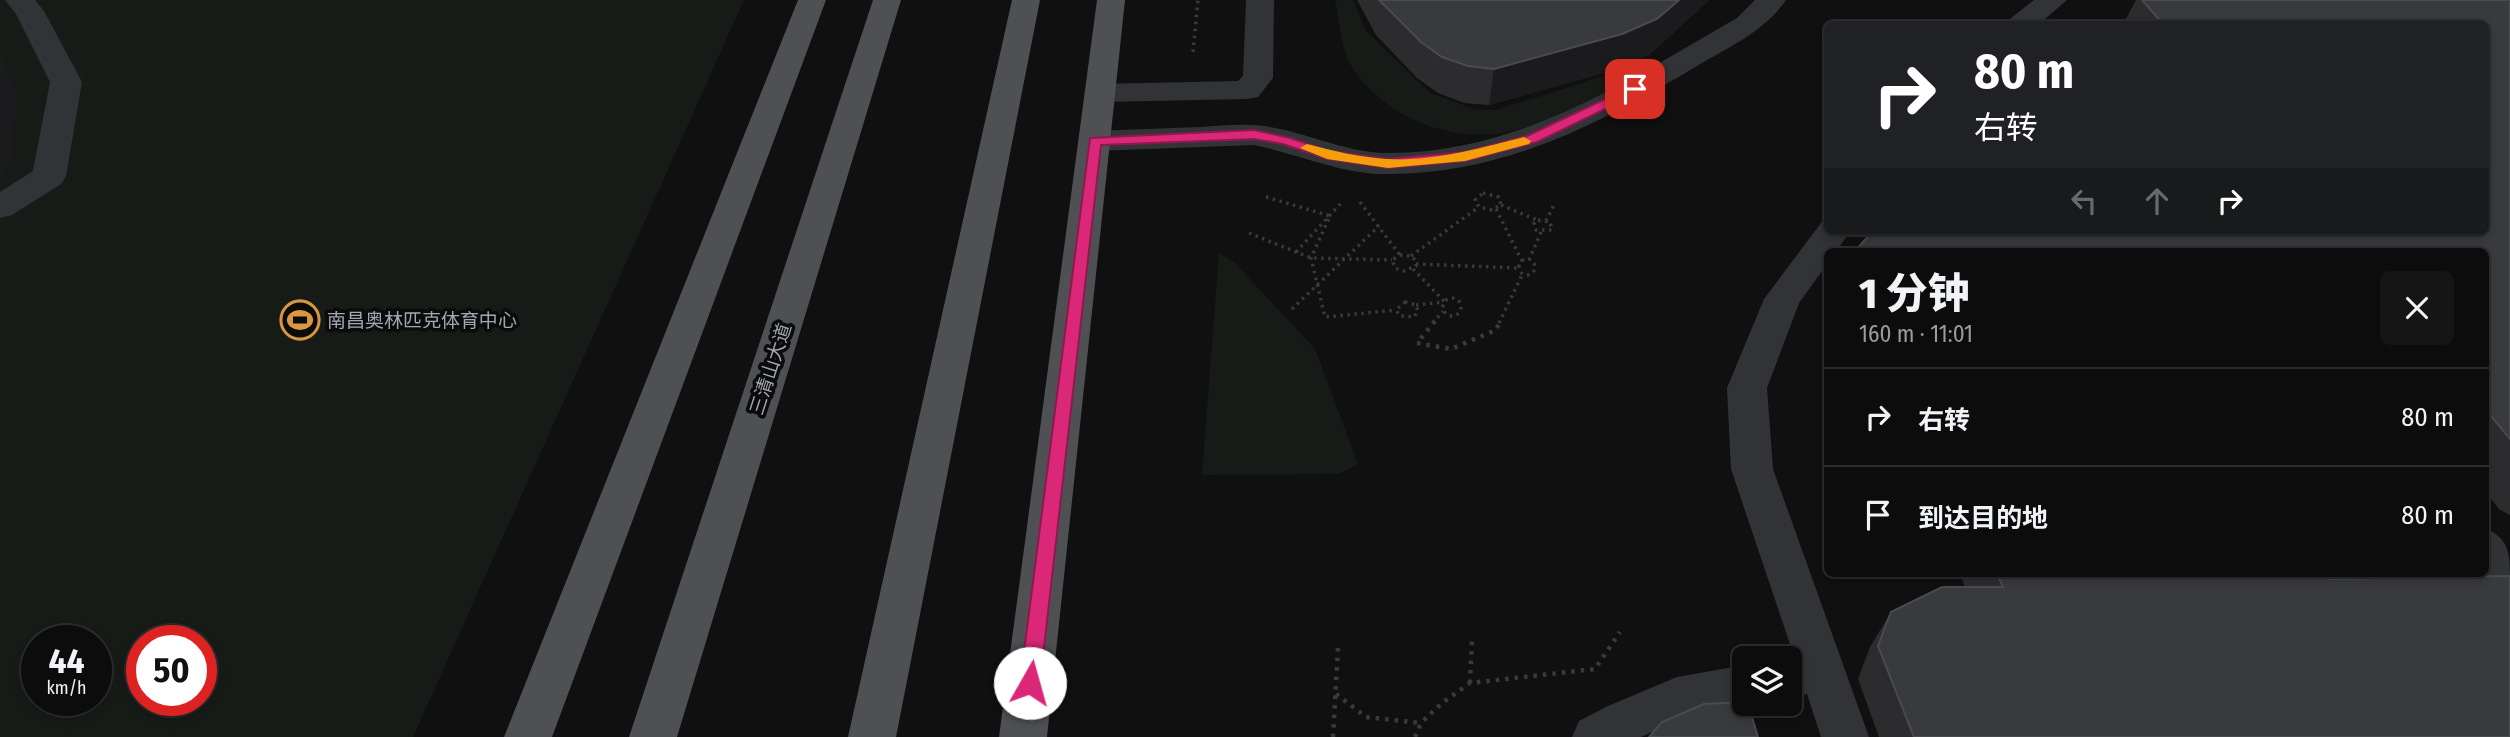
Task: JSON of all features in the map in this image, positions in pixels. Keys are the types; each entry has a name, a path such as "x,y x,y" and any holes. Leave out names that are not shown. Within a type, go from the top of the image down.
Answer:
{"main road":[{"path":"528,737 812,0"},
{"name":"三清山大道","path":"653,737 887,0"},
{"path":"880,723 1026,0"},
{"path":"1023,737 1111,0"}],"street":[{"path":"0,207 49,176 66,82 29,11 19,0"},
{"path":"1100,93 1247,90 1258,78 1260,0"},
{"path":"1094,141 1254,135 1286,141 1327,155 1388,163 1465,156 1532,139 1613,102 1747,24 1772,0"},
{"path":"2025,21 2053,0"},
{"path":"1830,235 1782,299 1747,388 1752,469 1807,674 1846,737"},
{"path":"1596,737 1677,698 1732,688"}],"path":[{"path":"1189,91 1198,0"},
{"path":"1479,208 1475,200 1483,194 1499,197 1501,205"},
{"path":"1266,197 1330,216"},
{"path":"1296,251 1345,200"},
{"path":"1546,220 1555,203"},
{"path":"1501,205 1538,220 1546,220 1551,224 1552,230 1541,232 1534,227 1538,220"},
{"path":"1249,233 1311,258 1392,260 1400,255 1411,256 1479,208 1496,209 1501,205"},
{"path":"1496,209 1522,261"},
{"path":"1330,216 1311,258 1325,317 1396,310 1401,303 1416,305 1454,300 1463,308 1455,315 1443,311"},
{"path":"1292,309 1379,226"},
{"path":"1529,260 1541,232"},
{"path":"1411,256 1414,267 1445,302"},
{"path":"1392,260 1392,265 1397,270 1406,272 1414,267 1517,268 1523,273 1533,273 1536,265 1529,260 1522,261 1517,268"},
{"path":"1445,302 1443,311 1417,343 1451,349 1496,330 1523,273"},
{"path":"1396,310 1400,316 1410,318 1418,313 1416,305"},
{"path":"1415,737 1421,723 1442,703 1470,683 1595,669 1620,632"},
{"path":"1470,683 1472,640"},
{"path":"1333,737 1338,648"},
{"path":"1336,694 1366,717 1421,723"}],"shaded area":[{"name":"南昌奥林匹克体育中心","path":"0,0 744,0 413,737 0,737"},
{"path":"1335,0 1353,0 1366,31 1429,92 1476,110 1496,110 1654,60 1655,70 1585,104 1531,126 1490,134 1446,131 1405,115 1369,89 1350,64"},
{"path":"1219,253 1235,263 1315,349 1358,464 1339,474 1202,475"}],"building":[{"path":"1379,0 1679,0 1657,19 1622,34 1494,69 1468,66 1442,57 1421,42"},
{"path":"2142,0 2510,0 2510,439 2489,414 2489,248 1858,248 1869,235 2489,235 2489,21 2160,21"},
{"path":"2510,576 2510,737 1914,737 1878,646 1891,612 1942,587 2003,587 1998,577 2330,579"},
{"path":"1732,703 1732,716 1752,716 1758,737 1649,737 1662,722 1704,704"}],"slow traffic":[{"path":"1307,148 1327,155 1388,163 1465,156 1524,141"}],"place":[{"name":"南昌奥林匹克体育中心","path":"300,320"}],"route":[{"path":"1030,683 1094,141 1254,135 1286,141 1327,155 1388,163 1414,161 1465,156 1532,139 1635,89"}]}
